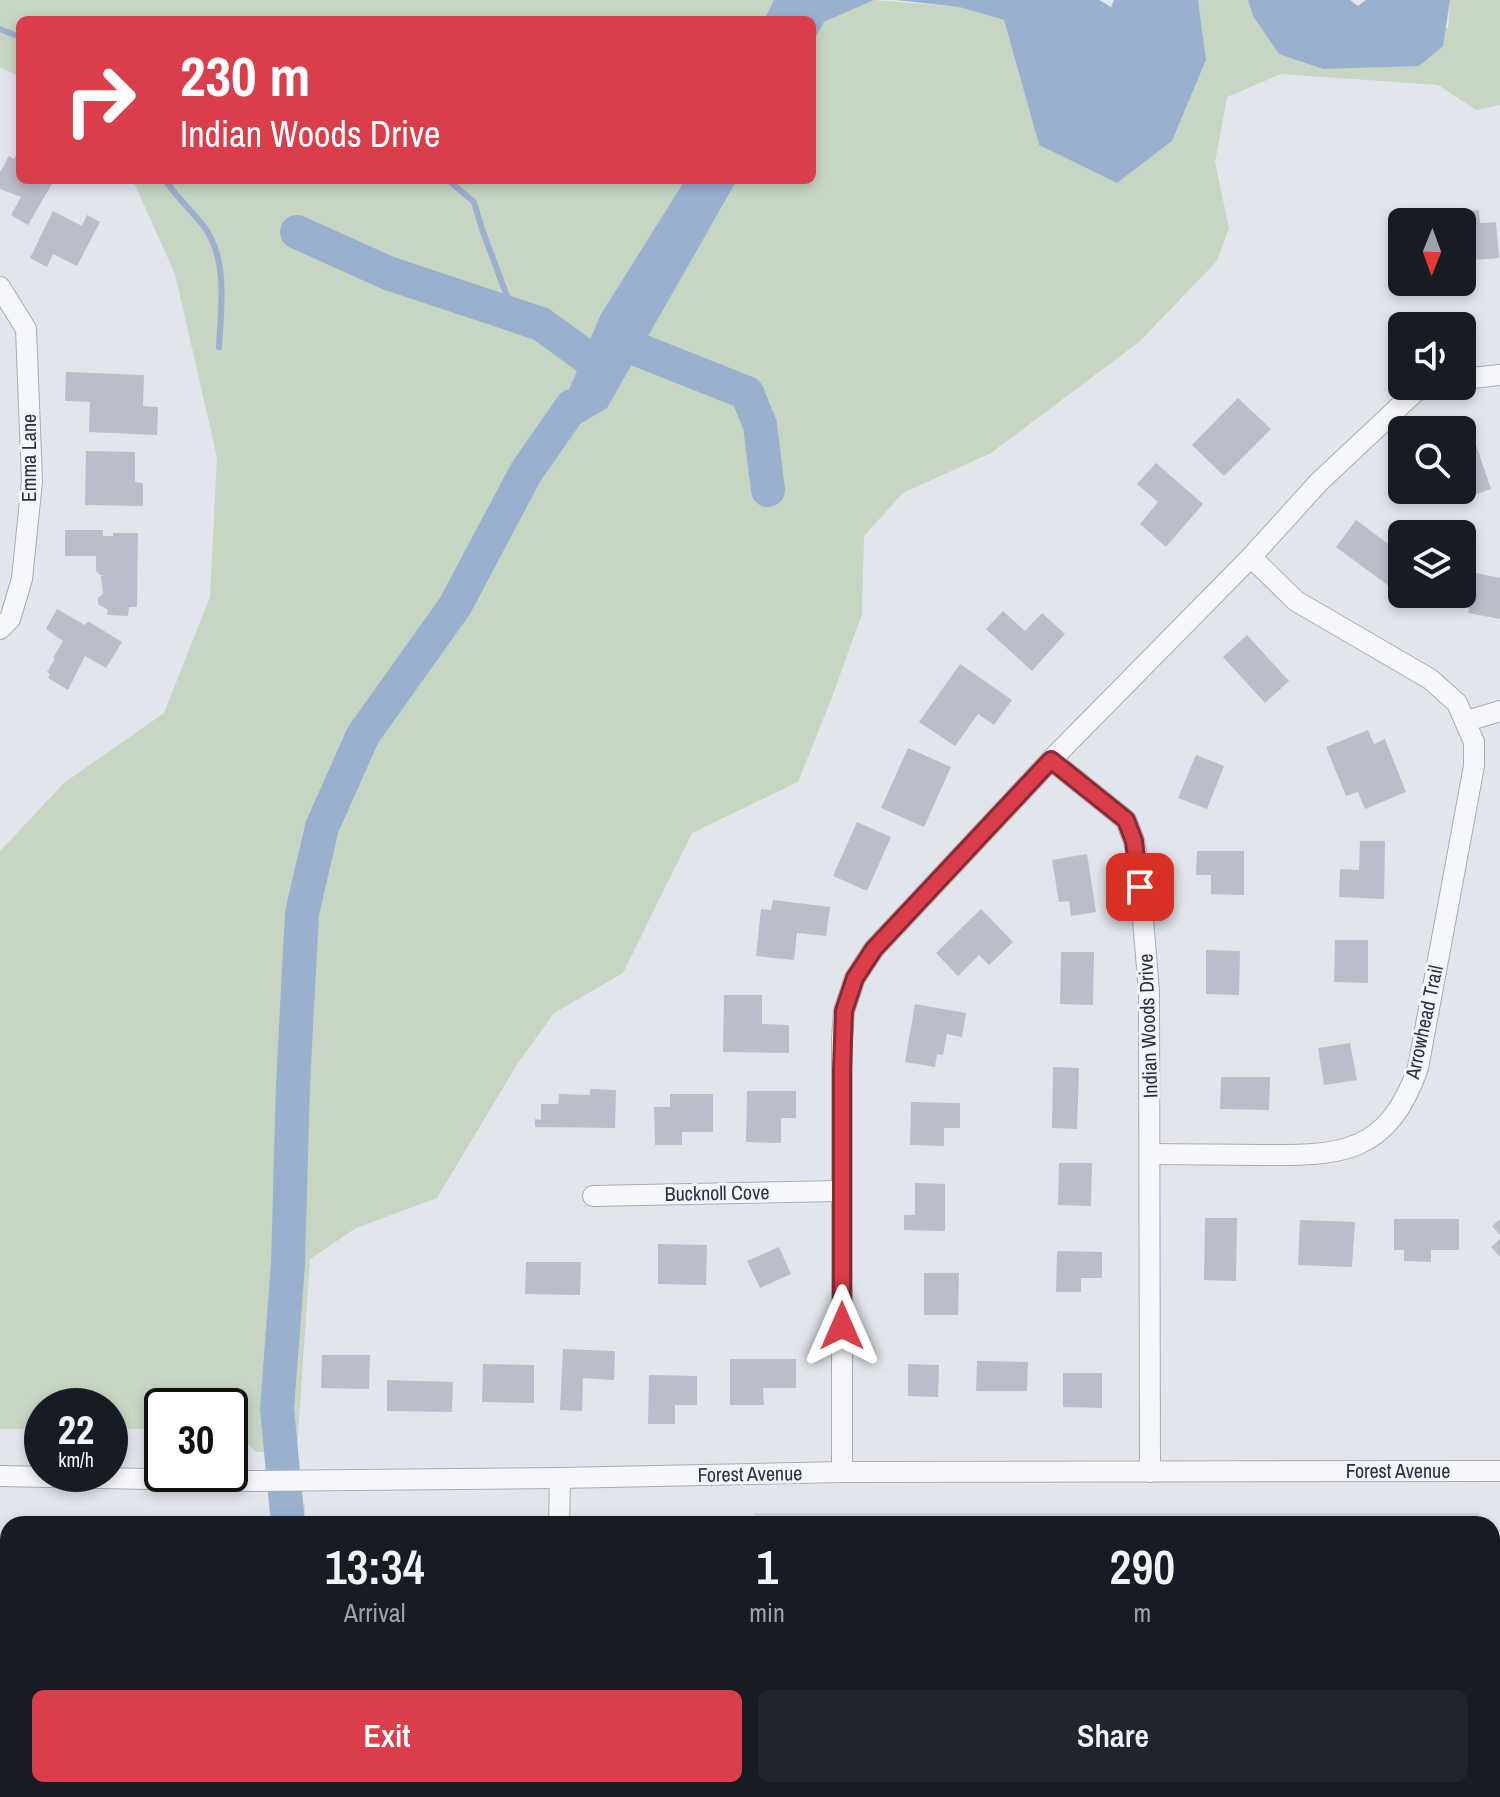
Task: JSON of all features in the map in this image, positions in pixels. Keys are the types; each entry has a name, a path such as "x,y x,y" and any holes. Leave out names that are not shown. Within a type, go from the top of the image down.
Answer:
{"street":[{"name":"Emma Lane","path":"0,287 26,329 32,481 22,579 10,619 0,629"},
{"path":"1476,378 1500,375"},
{"path":"842,1472 842,1039 844,1011 855,978 874,949 1051,760 1251,557 1319,482 1405,400"},
{"path":"1251,557 1296,601 1430,679 1457,703 1467,721 1500,711"},
{"name":"Arrowhead Trail","path":"1151,1154 1300,1155 1336,1152 1358,1145 1380,1130 1401,1108 1418,1068 1474,766 1474,742 1467,721"},
{"name":"Indian Woods Drive","path":"1051,760 1126,820 1138,861 1149,991 1150,1472"},
{"name":"Bucknoll Cove","path":"593,1196 841,1191"},
{"name":"Forest Avenue","path":"0,1476 252,1481 842,1472 1500,1471"},
{"path":"559,1516 560,1478"}],"shaded area":[{"path":"754,1513 1479,1513 1479,1516 754,1516"}],"green space":[{"path":"0,0 774,0 766,16 16,16 16,75 0,67"},
{"path":"874,0 959,7 1004,20 1039,145 1117,183 1172,141 1206,60 1198,0 1248,0 1253,16 1448,28 1450,0 1500,0 1500,105 1476,110 1438,85 1281,74 1227,97 1215,162 1229,228 1217,261 1139,342 991,453 903,493 864,536 862,614 798,782 692,833 623,973 554,1013 518,1063 437,1198 356,1228 310,1259 297,1451 256,1452 248,1444 248,1388 144,1388 144,1429 128,1429 128,1388 24,1388 24,1429 0,1429 0,851 64,783 164,713 210,597 217,457 175,274 134,184 682,184 601,314 710,228 735,184 816,184 816,37 824,22"},
{"path":"272,1503 305,1504 304,1516 270,1516"}],"water":[{"path":"774,0 874,0 824,22 816,37 816,16 766,16"},
{"path":"896,0 1099,0 1111,7 1114,0 1198,0 1206,60 1172,141 1117,183 1039,145 1004,20 959,7"},
{"path":"1248,0 1350,0 1358,6 1366,0 1450,0 1443,46 1419,66 1323,69 1279,54 1253,16"},
{"path":"682,184 735,184 607,408 546,444 601,314"}],"building":[{"path":"9,156 14,159 16,156 16,184 52,184 28,225 11,215 21,197 0,189 0,172"},
{"path":"1476,210 1479,210 1480,223 1496,222 1499,258 1476,260"},
{"path":"53,211 82,226 87,215 100,222 77,266 53,254 47,267 30,258"},
{"path":"66,372 144,375 143,406 158,407 157,435 89,432 90,402 65,401"},
{"path":"1238,398 1271,429 1224,476 1192,445"},
{"path":"1476,445 1491,489 1476,494"},
{"path":"86,451 135,452 135,482 143,483 143,506 85,505"},
{"path":"1156,463 1203,504 1166,547 1140,524 1158,502 1137,484"},
{"path":"1356,520 1388,544 1388,585 1336,547"},
{"path":"65,530 103,530 103,536 138,533 137,607 129,607 128,616 107,615 108,610 98,604 98,598 103,594 101,576 105,575 96,571 96,556 65,556"},
{"path":"1476,573 1500,578 1500,619 1468,613 1469,608 1476,608"},
{"path":"57,609 85,625 88,621 122,642 106,668 85,656 68,690 48,678 50,674 47,672 63,641 46,629"},
{"path":"1003,611 1025,631 1042,613 1065,634 1032,671 986,629"},
{"path":"1247,635 1289,681 1265,703 1223,657"},
{"path":"960,664 1012,700 994,725 978,714 955,746 919,722"},
{"path":"1368,730 1374,744 1385,739 1406,792 1365,809 1358,792 1346,796 1326,747"},
{"path":"908,748 951,767 924,827 881,808"},
{"path":"1196,755 1224,766 1207,809 1178,798"},
{"path":"857,822 891,837 867,891 833,876"},
{"path":"1360,841 1385,841 1384,899 1339,897 1340,869 1359,870"},
{"path":"1197,851 1244,851 1244,895 1211,894 1211,875 1196,875"},
{"path":"1087,854 1096,912 1071,916 1069,901 1059,902 1052,860"},
{"path":"773,900 830,907 826,936 797,933 794,960 756,956 761,909 771,910"},
{"path":"981,909 1013,942 989,965 979,955 958,976 936,953"},
{"path":"1335,940 1368,940 1368,983 1334,982"},
{"path":"1206,950 1240,951 1239,995 1206,994"},
{"path":"1061,952 1094,952 1093,1005 1060,1004"},
{"path":"724,995 762,995 762,1024 789,1025 789,1053 723,1052"},
{"path":"915,1004 966,1013 962,1037 947,1034 943,1055 937,1054 935,1067 905,1062"},
{"path":"1350,1043 1357,1080 1324,1085 1318,1048"},
{"path":"1053,1067 1079,1068 1077,1129 1052,1128"},
{"path":"1221,1077 1270,1077 1269,1110 1220,1109"},
{"path":"590,1089 616,1090 615,1128 535,1127 535,1119 541,1120 541,1104 558,1104 559,1094 590,1095"},
{"path":"747,1091 796,1091 796,1118 781,1118 781,1143 746,1142"},
{"path":"670,1094 713,1094 713,1132 682,1132 682,1145 655,1145 654,1107 670,1107"},
{"path":"911,1102 960,1103 960,1128 944,1128 944,1146 910,1145"},
{"path":"1059,1163 1092,1163 1091,1206 1058,1205"},
{"path":"915,1183 945,1184 945,1231 904,1230 904,1215 915,1215"},
{"path":"1205,1218 1237,1218 1236,1281 1204,1280"},
{"path":"1394,1219 1459,1219 1459,1250 1431,1250 1431,1262 1404,1261 1404,1250 1394,1250"},
{"path":"1500,1219 1500,1235 1492,1226"},
{"path":"1300,1220 1355,1222 1352,1267 1298,1265"},
{"path":"1500,1239 1500,1257 1491,1247"},
{"path":"658,1244 707,1245 706,1285 658,1284"},
{"path":"779,1247 791,1274 760,1288 747,1261"},
{"path":"1057,1251 1102,1252 1102,1278 1081,1278 1081,1292 1056,1292"},
{"path":"526,1262 581,1262 580,1295 525,1294"},
{"path":"924,1273 959,1273 958,1315 924,1315"},
{"path":"563,1349 615,1351 614,1380 583,1378 582,1411 560,1410"},
{"path":"322,1355 370,1355 369,1389 321,1388"},
{"path":"730,1359 796,1359 796,1388 763,1388 764,1405 730,1405"},
{"path":"977,1361 1028,1362 1027,1391 976,1391"},
{"path":"483,1364 534,1365 534,1403 482,1402"},
{"path":"908,1364 939,1365 938,1397 908,1396"},
{"path":"1063,1373 1102,1373 1102,1408 1063,1407"},
{"path":"649,1375 697,1376 697,1405 675,1405 675,1424 648,1424"},
{"path":"387,1380 453,1382 452,1412 387,1411"}],"waterway":[{"path":"0,29 16,35"},
{"path":"168,184 202,224 216,252 222,300 219,347"},
{"path":"453,184 474,202 514,315"},
{"path":"297,232 388,273 541,324 599,366"},
{"path":"616,341 747,393 760,425 768,490"},
{"path":"287,1516 277,1409 288,1264 293,1084 302,913 322,827 363,735 455,606 526,472 572,406"}],"route":[{"path":"842,1326 844,1011 855,978 874,949 1051,760 1126,820 1134,841 1140,887"}]}
